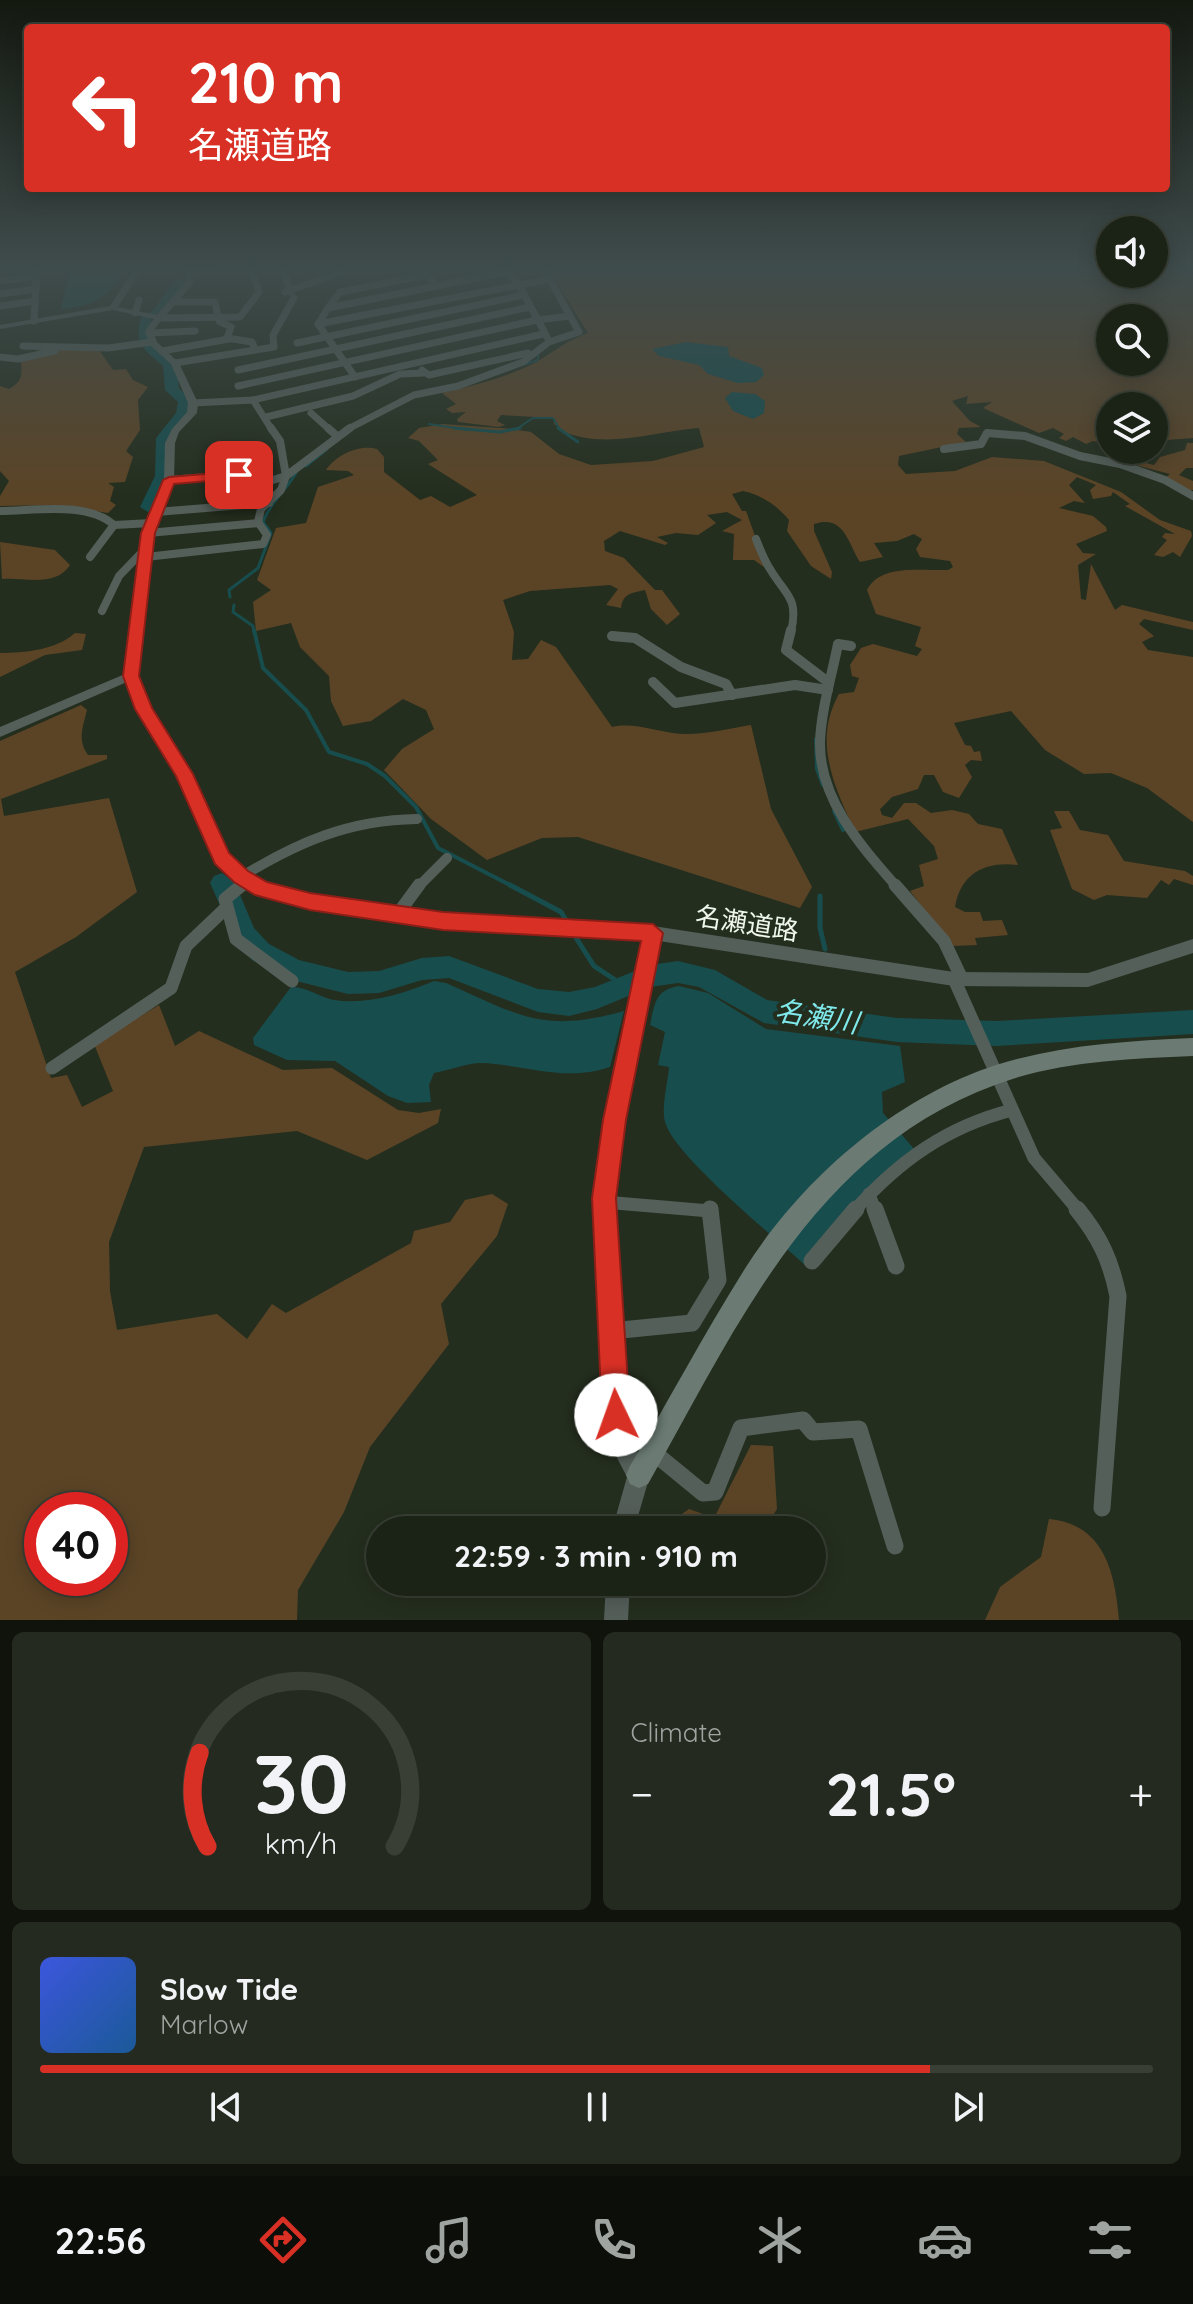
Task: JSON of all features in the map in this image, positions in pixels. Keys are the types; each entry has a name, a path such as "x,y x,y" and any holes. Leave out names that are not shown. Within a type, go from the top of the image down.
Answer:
{"main road":[{"path":"639,1475 755,1273 777,1242 852,1158 900,1121 934,1101 997,1074 1081,1052 1193,1047"}],"street":[{"path":"23,346 97,345"},
{"path":"154,345 175,363 193,403 253,400 511,345"},
{"path":"162,351 198,345"},
{"path":"253,345 255,349"},
{"path":"175,363 238,357 255,349 276,347 275,345"},
{"path":"332,345 355,377"},
{"path":"238,370 356,345"},
{"path":"238,386 425,345"},
{"path":"438,345 448,356"},
{"path":"169,480 233,475 263,483 286,476 337,436 414,395 485,377 523,362 542,345"},
{"path":"0,357 18,359 71,347"},
{"path":"266,417 309,410 353,396 400,374 475,365 536,351"},
{"path":"238,357 238,401"},
{"path":"418,363 424,373"},
{"path":"475,365 485,377"},
{"path":"102,611 104,601 137,553 263,544 267,535 259,523 261,509 281,490 286,476 280,441 253,400"},
{"name":"名瀬道路","path":"193,403 192,413 175,431 170,443 169,480 152,523 146,552 131,676 144,709 184,774 214,847 242,883 300,899 397,915 443,921 653,933 958,979 1088,980 1193,946"},
{"path":"309,410 337,436"},
{"path":"944,449 981,444 987,433 1025,436 1080,456 1153,475 1193,496"},
{"path":"152,523 269,503"},
{"path":"0,511 69,510 107,519 114,525 259,523"},
{"path":"90,557 114,525"},
{"path":"756,539 769,568 791,597 796,610 786,650 828,686"},
{"path":"612,636 635,638 681,667 726,684 732,695"},
{"path":"851,646 838,644 828,686 820,741 823,775 853,837 944,941 974,1024 1034,1158 1088,1219 1112,1264 1118,1296 1102,1508"},
{"path":"0,732 131,676"},
{"path":"653,682 675,703 795,685 828,686"},
{"path":"52,1068 171,988 177,981 187,944 217,920 242,883 293,843 331,828 364,820 417,819"},
{"path":"397,915 425,878 447,858"},
{"path":"226,903 236,939 292,981"},
{"path":"627,1516 639,1475 626,1454 616,1415 604,1202 615,1120 653,933"},
{"path":"812,1261 869,1194 950,1131 1012,1110"},
{"path":"869,1194 896,1266"},
{"path":"604,1202 710,1209 718,1280 692,1323 611,1331"},
{"path":"653,1452 703,1493 715,1492 741,1428 803,1420 813,1432 859,1429 895,1546"},
{"path":"616,1620 617,1596"}],"shaded area":[{"path":"564,345 1096,345 1096,376 1168,376 1168,345 1193,345 1193,438 1168,440 1168,392 1096,392 1096,442 1086,444 1073,437 1066,441 1059,438 1064,434 1053,428 1039,433 983,408 992,402 966,404 968,396 952,401 970,421 981,427 959,428 957,434 966,442 899,456 898,465 906,474 955,471 992,457 1044,461 1121,492 1160,520 1191,531 1192,536 1180,557 1173,552 1163,557 1154,555 1167,540 1162,537 1165,533 1175,534 1125,506 1130,504 1113,492 1111,496 1093,499 1090,490 1096,485 1077,477 1069,485 1085,503 1074,501 1059,508 1093,516 1107,531 1076,544 1083,553 1096,554 1078,565 1081,599 1086,600 1091,564 1115,610 1122,605 1193,622 1193,630 1144,619 1139,624 1154,636 1142,642 1148,650 1193,657 1193,822 1147,788 1111,773 1084,774 1045,750 1011,711 954,723 965,745 971,746 974,752 980,751 982,761 971,760 965,765 972,777 959,798 943,792 934,775 924,775 918,789 892,797 880,809 882,815 892,818 904,803 916,803 931,813 952,810 969,814 978,824 1002,829 1018,865 995,865 976,872 963,886 955,907 965,912 980,912 983,921 1002,920 1008,935 975,938 977,945 952,946 910,891 924,886 919,865 938,859 934,846 908,819 855,832 829,764 827,729 839,694 854,692 859,678 852,676 850,665 861,648 873,644 917,656 922,649 915,646 921,627 876,614 867,590 873,581 903,570 948,570 953,567 950,561 920,557 916,549 922,539 914,534 897,541 874,543 883,557 860,562 839,527 824,522 814,524 814,531 832,572 831,579 811,566 787,531 789,520 785,515 762,498 743,491 732,494 742,511 746,511 767,569 754,560 733,560 734,534 722,531 742,520 727,512 707,515 716,523 698,535 676,533 657,537 668,543 665,545 620,531 604,541 605,551 624,558 655,590 662,590 680,614 667,625 651,609 645,590 626,597 621,608 606,605 618,589 610,585 530,591 503,600 514,632 512,660 528,659 541,640 556,647 612,727 630,726 687,734 751,725 771,809 812,887 800,908 578,837 542,838 487,860 431,819 384,770 402,749 434,729 426,710 403,699 371,721 343,726 331,701 329,676 300,647 291,623 256,631 253,602 271,590 257,580 276,528 306,523 318,487 354,475 348,471 326,470 348,452 363,448 377,449 384,457 384,472 420,500 431,496 450,507 477,495 428,464 438,460 419,441 408,438 419,428 443,424 531,432 559,454 591,465 653,461 704,447 699,428 627,438 592,439 557,429 559,427 554,424 554,418 501,415 497,421 505,425 499,427 458,422 457,419 466,412 452,413 446,409 456,404 442,393 515,372"},
{"path":"39,350 99,350 113,370 126,369 133,380 148,387 138,400 140,430 126,451 133,457 125,482 108,483 114,487 110,501 116,505 108,513 56,505 0,506 0,496 9,481 0,471 0,386 9,389 16,384 21,375 21,361"},
{"path":"1187,443 1193,443 1193,468 1186,468 1179,475 1193,481 1193,490 1188,491 1164,479 1170,474 1131,464 1168,464 1168,455 1185,450"},
{"path":"0,542 55,550 70,565 64,572 48,579 2,579"},
{"path":"75,633 86,634 82,650 45,655 0,677 0,653 49,647"},
{"path":"81,705 87,710 82,733 85,749 88,755 107,755 107,759 1,799 4,816 109,798 137,892 76,937 15,972 51,1078 67,1075 82,1107 113,1091 94,1044 159,1005 175,1046 199,1031 283,1070 332,1068 398,1110 419,1113 441,1109 438,1123 367,1160 297,1131 144,1147 109,1242 110,1291 117,1330 217,1314 247,1339 272,1304 286,1313 411,1243 414,1231 450,1222 465,1200 492,1194 508,1204 497,1236 441,1304 449,1344 370,1447 344,1512 298,1590 297,1620 0,1620 0,741"},
{"path":"1054,811 1069,811 1080,830 1108,835 1124,861 1185,871 1193,876 1193,885 1174,879 1169,885 1161,880 1147,898 1107,895 1094,900 1072,889 1050,830 1062,828"},
{"path":"751,1445 773,1446 777,1509 773,1516 679,1516 689,1509 706,1515 716,1514"},
{"path":"1049,1519 1083,1530 1094,1540 1110,1568 1119,1620 985,1620 1000,1587 1041,1557"}],"water":[{"path":"673,345 728,347 729,356 762,368 764,375 756,382 738,383 708,374 699,365 659,356 652,349"},
{"path":"732,392 755,394 765,401 764,413 753,419 733,411 725,398"},
{"path":"434,981 446,983 513,1012 550,1021 596,1018 624,1011 610,1067 562,1073 472,1064 434,1073 429,1085 431,1102 407,1103 388,1096 335,1061 287,1060 254,1045 253,1038 291,987 334,1000 359,1001 397,994"},
{"path":"679,986 708,993 766,1029 900,1046 905,1082 882,1092 883,1113 915,1150 806,1266 706,1176 673,1137 665,1122 664,1102 669,1067 658,1065 665,1032 650,1025 661,994"}],"waterway":[{"name":"名瀬川","path":"146,345 169,365 172,390 185,401 183,414 163,438 163,476 148,507"},
{"path":"523,365 538,360 538,353"},
{"path":"517,429 533,418 553,418 559,429"},
{"path":"429,424 456,428"},
{"path":"456,428 500,432 517,429"},
{"path":"456,428 468,430"},
{"path":"559,429 578,442"},
{"path":"306,466 327,449"},
{"path":"230,597 229,590 258,568 271,533 263,522 296,473"},
{"path":"234,605 233,612 253,626 254,632"},
{"path":"254,630 263,668 306,710 329,752 367,764 385,776 416,807 438,848 514,887"},
{"path":"816,739 817,769 823,785"},
{"path":"834,811 843,830"},
{"name":"名瀬川","path":"222,883 246,935 260,952 310,976 348,983 379,982 440,966 464,970 538,1001 569,1004 597,998 650,976 678,972 706,978 764,1011 897,1030 945,1034 997,1033 1193,1022"},
{"path":"510,885 561,912 569,925"},
{"path":"820,896 820,928 825,949"},
{"path":"573,933 594,966 623,985"}],"route":[{"path":"239,475 169,480 148,533 131,676 144,709 171,748 184,774 214,847 222,858 241,877 262,889 310,902 443,921 653,933 615,1120 604,1198 616,1415"}]}
